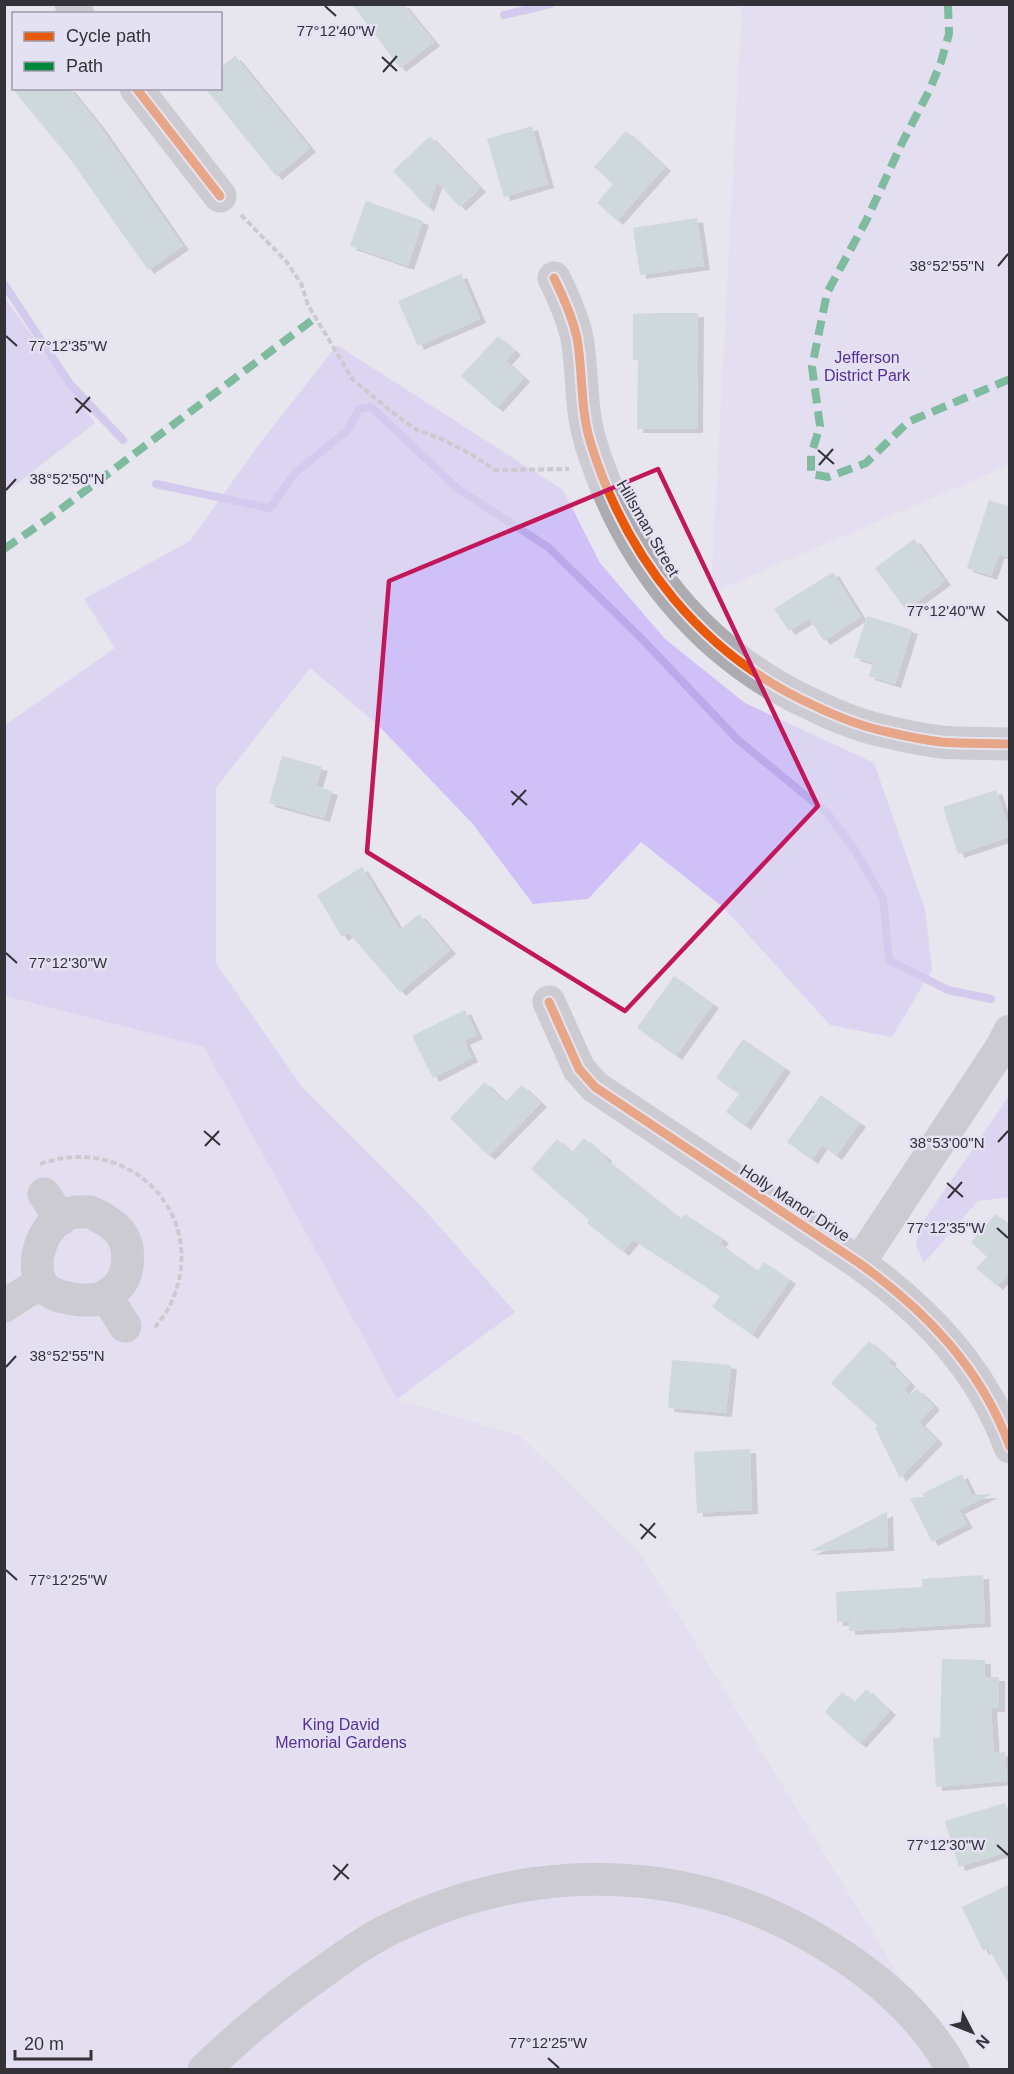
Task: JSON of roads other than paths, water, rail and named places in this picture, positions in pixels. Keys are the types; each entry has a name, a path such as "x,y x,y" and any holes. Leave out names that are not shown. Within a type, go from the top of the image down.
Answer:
{"street":[{"path":"138,90 220,196"},
{"name":"Hillsman Street","path":"554,278 568,308 577,338 581,392 589,438 609,493 651,569 681,609 717,645 747,669 801,700 840,717 885,732 942,742 1010,744"},
{"name":"Holly Manor Drive","path":"549,1002 579,1069 595,1087 859,1263 920,1311 954,1349 981,1386 1010,1447"},
{"path":"859,1263 1010,1031"},
{"path":"52,1206 71,1213 90,1212 109,1221 121,1234 128,1251 127,1270 119,1286 106,1296 86,1301 67,1298 50,1291 40,1283 36,1260 43,1238 55,1222 52,1206"},
{"path":"4,1306 40,1283"},
{"path":"106,1296 125,1326"},
{"path":"204,2070 294,1993 353,1951 390,1929 424,1913 477,1894 527,1884 600,1878 647,1881 697,1890 743,1904 781,1920 845,1956 881,1983 914,2015 953,2070"}],"waterway":[{"path":"504,15 550,4"},
{"path":"4,284 70,384 123,440"},
{"path":"156,484 270,508 295,473 347,431 359,409 371,407 458,489 548,547 642,639 738,740 827,813 854,849 883,898 889,960 948,990 991,999"}],"park label":[{"name":"Jefferson District Park","path":"867,366"},
{"name":"King David Memorial Gardens","path":"341,1733"}]}
